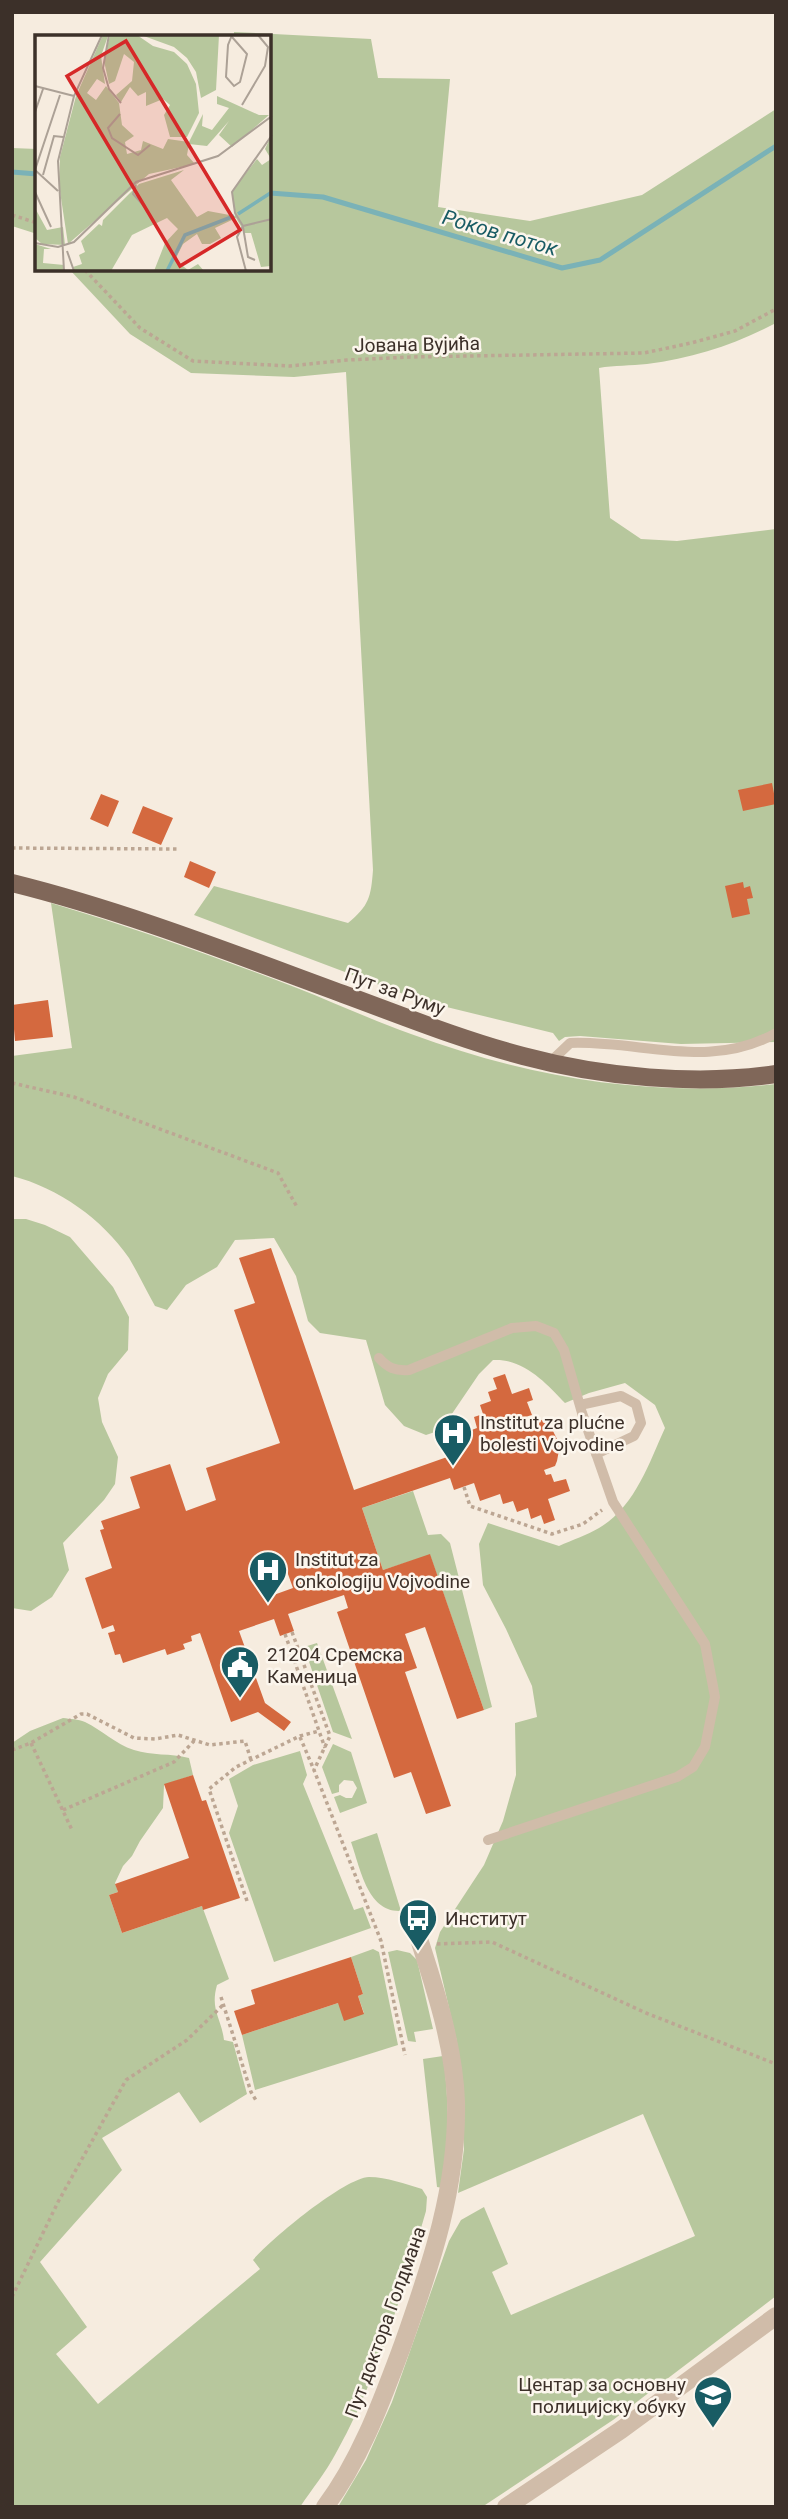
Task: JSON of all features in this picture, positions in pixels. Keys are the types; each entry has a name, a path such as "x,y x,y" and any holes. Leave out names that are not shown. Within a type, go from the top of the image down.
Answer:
{"main road":[{"name":"Пут за Руму","path":"12,883 90,904 403,1018 524,1056 644,1076 732,1078 776,1074"}],"street":[{"name":"Пут доктора Голдмана","path":"325,2507 364,2441 387,2386 429,2271 452,2177 456,2100 446,2034 420,1940"},
{"path":"506,2507 621,2430 776,2316"}],"lane":[{"path":"550,1062 570,1044 714,1052 746,1047 776,1033"},
{"path":"379,1358 387,1367 397,1371 409,1370 512,1328 536,1326 554,1333 564,1350 613,1502 705,1644 715,1697 705,1748 693,1767 677,1777 488,1840"},
{"path":"580,1405 621,1396 636,1404 641,1423 634,1436 596,1454"}],"path":[{"path":"12,215 35,222"},
{"name":"Јована Вујића","path":"86,271 140,328 192,361 290,366 410,357 644,353 735,331 776,309"},
{"path":"12,848 179,849"},
{"path":"12,1083 74,1097 278,1173 296,1207"},
{"path":"464,1487 470,1506 552,1534 583,1524 613,1502"},
{"path":"292,1632 330,1736 314,1770"},
{"path":"285,1634 325,1748"},
{"path":"12,1750 32,1743 81,1714 87,1714 134,1738 155,1739 186,1735 194,1741 217,1745 245,1741 250,1760"},
{"path":"247,1900 209,1789 224,1775 250,1760 300,1736 318,1731"},
{"path":"300,1736 381,1941 405,2056"},
{"path":"63,1811 174,1762 194,1741"},
{"path":"32,1743 72,1830"},
{"path":"420,1940 492,1941 646,2013 776,2064"},
{"path":"221,1997 251,2092 257,2102"},
{"path":"12,2297 58,2202 126,2080 187,2040 223,2005"}],"green space":[{"path":"234,32 371,39 378,78 450,79 438,207 530,221 642,195 776,109 776,323 745,338 697,354 647,364 599,368 610,518 641,539 677,541 776,529 776,1042 681,1044 580,1036 565,1037 559,1041 553,1033 422,1001 194,915 214,886 348,923 368,900 373,870 346,372 294,377 191,373 130,334 71,271 271,271 271,35 234,35"},
{"path":"12,148 35,149 35,233 12,226"},
{"path":"51,903 205,954 411,1034 500,1062 590,1081 636,1086 729,1088 776,1084 776,2296 613,2420 482,2507 338,2507 366,2460 392,2402 449,2241 461,2220 484,2207 508,2264 492,2272 511,2315 695,2236 643,2114 458,2193 464,2149 457,2042 435,1948 440,1932 484,1865 503,1821 516,1775 515,1723 537,1717 532,1686 483,1585 479,1544 488,1523 559,1546 594,1531 612,1519 631,1496 647,1469 665,1428 655,1405 625,1383 565,1403 533,1373 504,1360 493,1360 479,1374 441,1430 426,1435 404,1426 385,1405 366,1340 320,1333 308,1321 296,1276 274,1238 235,1240 217,1267 186,1285 167,1310 155,1306 129,1258 93,1218 46,1188 12,1176 12,1056 72,1048"},
{"path":"12,1219 26,1219 70,1237 113,1287 129,1317 128,1350 108,1374 98,1398 102,1422 118,1457 115,1484 104,1500 63,1543 69,1570 52,1597 31,1611 12,1608"},
{"path":"413,1491 428,1535 441,1534 450,1543 492,1707 484,1710 430,1555 383,1570 362,1508"},
{"path":"317,1643 352,1739 333,1732 304,1647"},
{"path":"63,1718 85,1722 134,1750 189,1758 193,1775 164,1785 163,1808 123,1866 115,1883 118,1892 109,1895 122,1933 202,1906 229,1979 217,1985 217,2013 224,2040 233,2042 247,2094 200,2123 179,2092 102,2138 122,2170 40,2262 87,2327 56,2354 98,2404 260,2269 253,2260 326,2198 358,2180 369,2177 422,2189 427,2197 426,2211 377,2365 332,2460 300,2507 12,2507 12,1743 30,1731"},
{"path":"333,1744 351,1752 367,1803 340,1813 334,1797 340,1795 352,1798 357,1788 353,1781 344,1780 339,1785 339,1792 332,1794 322,1767"},
{"path":"300,1751 307,1775 303,1784 354,1910 363,1907 371,1928 274,1962 229,1833 238,1806 229,1779 253,1765"},
{"path":"377,1833 401,1911 388,1909 372,1896 351,1842"},
{"path":"373,1949 379,1952 398,2045 255,2090 242,2035 338,2003 364,2013 358,1996 363,1994 351,1957"},
{"path":"397,1950 410,1953 417,1960 433,2029 414,2032 416,2042 408,2041 388,1952"},
{"path":"443,2056 448,2122 443,2188 437,2187 423,2059"}],"building":[{"path":"772,783 776,804 743,811 738,790"},
{"path":"101,794 119,801 108,827 90,819"},
{"path":"143,806 173,818 161,845 132,833"},
{"path":"190,861 216,872 209,888 184,877"},
{"path":"743,882 744,888 750,886 753,898 747,899 750,914 732,918 725,886"},
{"path":"48,1000 53,1037 15,1041 12,1005"},
{"path":"271,1248 354,1490 464,1451 458,1435 477,1428 474,1417 483,1414 480,1405 491,1401 488,1392 497,1389 493,1378 505,1374 512,1394 529,1388 533,1400 527,1402 532,1415 525,1417 527,1422 538,1418 552,1429 557,1439 559,1450 555,1466 544,1470 546,1475 551,1474 554,1482 566,1479 570,1491 548,1499 555,1520 544,1524 541,1515 531,1519 528,1508 517,1512 513,1501 503,1504 500,1494 480,1501 474,1483 454,1490 450,1478 362,1508 383,1570 430,1554 484,1710 457,1719 425,1627 405,1634 417,1668 405,1672 451,1806 426,1814 411,1772 394,1778 337,1612 348,1608 344,1595 288,1614 294,1631 280,1636 274,1619 239,1631 265,1703 291,1722 284,1731 258,1712 231,1722 200,1633 191,1636 192,1641 183,1644 185,1649 167,1655 165,1649 123,1663 120,1654 115,1655 108,1633 115,1631 113,1625 102,1629 85,1578 112,1568 100,1530 104,1529 101,1521 140,1508 130,1477 170,1464 186,1511 216,1500 206,1468 280,1443 234,1310 255,1303 239,1258","holes":["284,1563 293,1588 268,1597 259,1571"]},
{"path":"193,1775 202,1801 206,1800 240,1898 203,1910 202,1906 122,1933 109,1895 118,1892 115,1884 189,1858 164,1784"},
{"path":"351,1957 363,1994 358,1996 364,2014 344,2021 338,2003 242,2035 234,2011 255,2004 251,1990"}],"waterway":[{"name":"Роков поток","path":"271,193 323,197 562,268 600,260 776,146"},
{"name":"Роков поток","path":"12,172 35,174"}],"place":[{"name":"Institut za plućne bolesti Vojvodine","path":"453,1467"},
{"name":"Institut za onkologiju Vojvodine","path":"268,1604"},
{"name":"21204 Сремска Каменица","path":"240,1699"},
{"name":"Институт","path":"418,1952"},
{"name":"Центар за основну полицијску обуку","path":"713,2429"}]}
